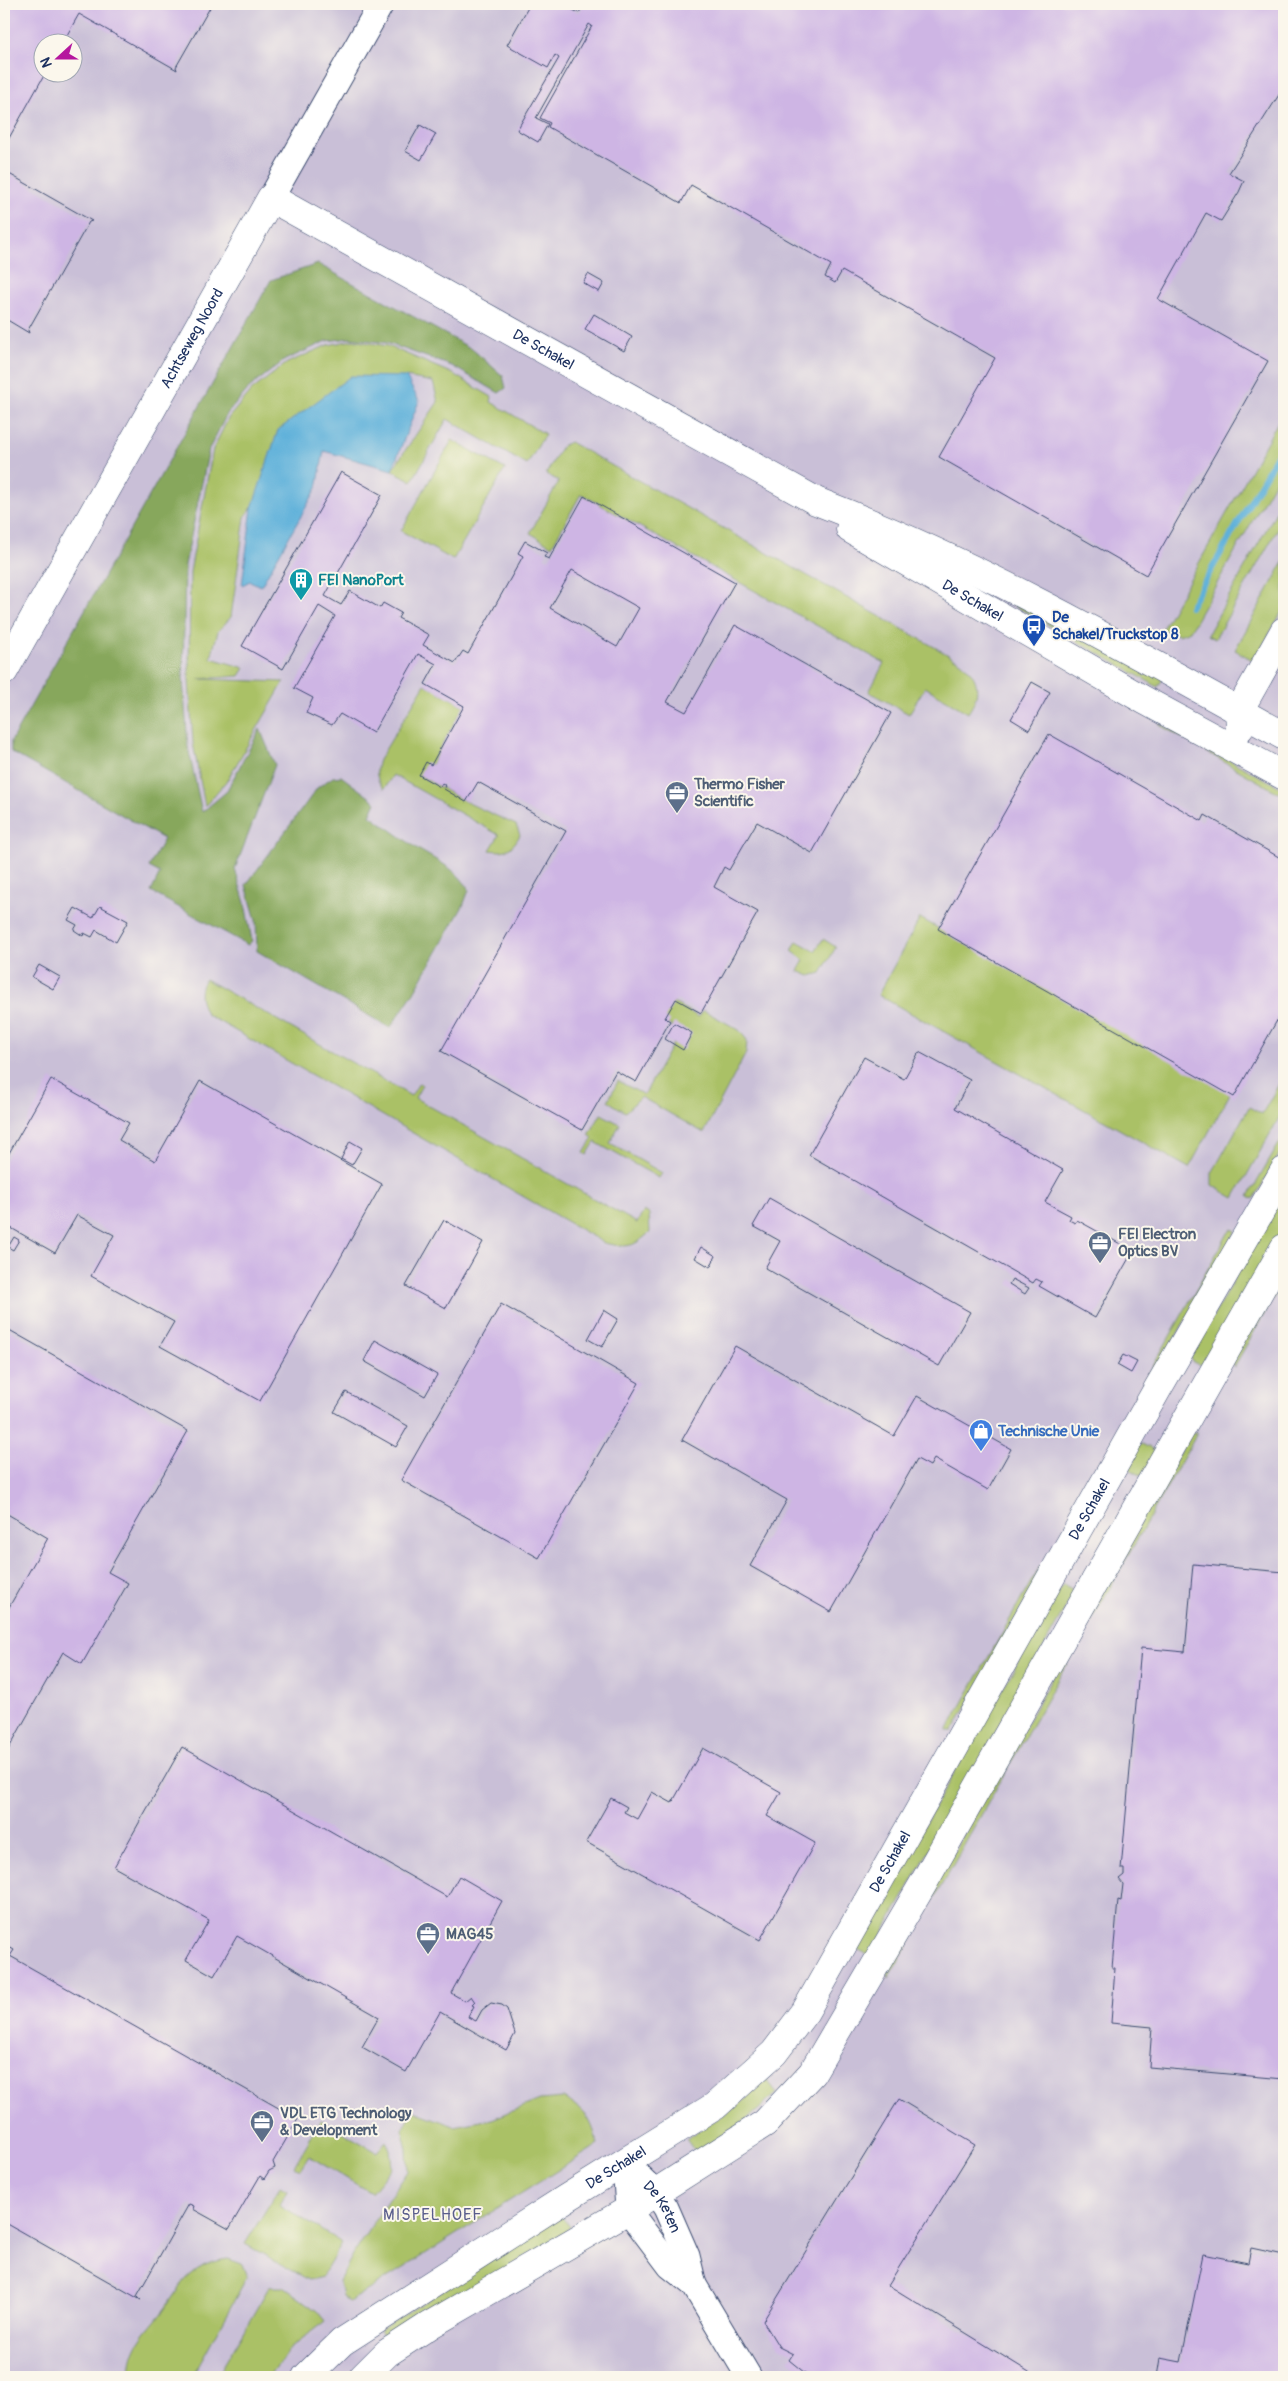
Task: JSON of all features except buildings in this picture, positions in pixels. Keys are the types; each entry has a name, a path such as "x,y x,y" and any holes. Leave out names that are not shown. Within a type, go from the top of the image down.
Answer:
{"street":[{"name":"Achtseweg Noord","path":"4,671 381,4"},
{"name":"De Schakel","path":"270,198 816,501 908,538 1007,585 1177,674 1239,711 1281,726"},
{"name":"De Schakel","path":"816,501 851,530 908,564 1144,700 1284,776"},
{"path":"1241,752 1239,711 1284,631"},
{"name":"De Schakel","path":"1241,752 1281,726"},
{"name":"De Schakel","path":"306,2377 342,2342 565,2199 715,2106 774,2053 805,2012 1158,1388 1284,1171"},
{"path":"363,2377 387,2353 430,2325 628,2210 765,2122 812,2073 923,1884 1284,1248"},
{"name":"De Keten","path":"625,2162 656,2193 666,2208 686,2256 694,2285 749,2377"},
{"name":"De Keten","path":"625,2162 628,2210 670,2266 694,2285"}],"shaded area":[{"path":"4,4 1284,4 1284,2377 4,2377"}],"green space":[{"path":"318,264 472,349 503,376 506,388 499,393 452,366 387,343 350,338 327,341 285,360 250,387 227,414 209,449 185,565 183,679 188,747 202,812 226,792 260,729 275,765 235,869 245,903 252,941 248,945 151,892 160,873 149,867 164,839 11,752 11,741 271,280"},
{"path":"353,340 388,346 453,374 492,397 491,402 545,434 527,465 447,419 412,481 392,470 438,402 433,382 406,377 253,506 245,517 231,617 218,631 211,658 245,668 240,676 199,679 284,682 228,779 205,806 193,743 189,680 190,572 213,449 229,417 252,390 287,363 328,345"},
{"path":"1284,411 1284,465 1190,631 1179,635 1162,629"},
{"path":"452,440 505,469 453,560 401,531"},
{"path":"570,442 961,662 972,673 977,692 968,713 925,687 909,714 869,692 884,663 581,494 552,546 530,533 559,481 546,474 562,446"},
{"path":"1284,498 1284,518 1215,639 1208,635 1210,630"},
{"path":"1284,561 1284,608 1254,661 1235,650"},
{"path":"976,584 1164,676 1158,687"},
{"path":"425,684 464,706 431,765 419,775 466,802 516,825 520,835 508,849 501,851 490,850 499,835 393,775 384,789 379,782 377,768 379,760"},
{"path":"1159,723 1284,789 1284,796 1163,727"},
{"path":"341,776 376,802 370,815 453,871 469,890 463,906 413,994 390,1028 257,951 256,920 246,885 318,787 333,777"},
{"path":"920,918 1231,1092 1189,1168 878,995"},
{"path":"823,939 836,947 821,973 810,976 798,971 804,960 792,951 797,941 815,951"},
{"path":"205,979 411,1096 419,1083 422,1085 415,1098 637,1223 644,1211 649,1214 650,1232 634,1244 618,1246 604,1243 206,1014 200,996 202,983"},
{"path":"668,1000 699,1017 703,1010 739,1030 747,1040 746,1053 704,1133 641,1097 625,1112 608,1101 618,1081 644,1095 680,1031 657,1018"},
{"path":"1284,1075 1284,1109 1234,1198 1212,1185 1212,1173 1249,1107 1262,1114"},
{"path":"601,1114 620,1124 610,1143 662,1173 659,1178 595,1142 587,1155 584,1153 593,1138 589,1135"},
{"path":"1284,1135 1284,1146 1254,1199 1249,1196"},
{"path":"1284,1188 1284,1226 1207,1361 1200,1365 1192,1361 1191,1357"},
{"path":"1231,1228 1236,1231 1150,1382 1143,1384"},
{"path":"1284,1269 1284,1279 1234,1367 1232,1361"},
{"path":"1198,1432 889,1978 887,1970 1190,1434"},
{"path":"1140,1443 1156,1451 1142,1476 1126,1467"},
{"path":"1040,1566 1044,1568 953,1731 947,1731"},
{"path":"1063,1584 1075,1591 870,1956 854,1947"},
{"path":"767,2080 777,2093 748,2119 696,2153 686,2139 737,2106"},
{"path":"563,2098 578,2107 587,2117 598,2145 349,2302 342,2296 339,2281 356,2249 408,2171 407,2149 402,2129 414,2111 454,2126 492,2119 540,2100"},
{"path":"321,2120 377,2152 386,2141 390,2149 392,2167 371,2193 309,2156 300,2170 294,2166"},
{"path":"280,2187 287,2191 280,2205 342,2243 322,2277 309,2280 245,2244"},
{"path":"561,2215 571,2228 389,2344 380,2330"},
{"path":"228,2259 242,2264 247,2277 192,2377 130,2377 133,2356 140,2340 177,2290 189,2277 205,2265"},
{"path":"269,2287 284,2287 317,2311 325,2321 290,2348 270,2377 217,2377"}],"water":[{"path":"351,376 406,377 419,401 392,470 324,451 317,488 261,586 250,581 242,585 252,508 278,430"}],"waterway":[{"path":"1190,607 1284,443"}],"place":[{"name":"FEI NanoPort","path":"301,601"},
{"name":"De Schakel/Truckstop 8","path":"1034,647"},
{"name":"Thermo Fisher Scientific","path":"677,814"},
{"name":"FEI Electron Optics BV","path":"1100,1264"},
{"name":"Technische Unie","path":"981,1452"},
{"name":"MAG45","path":"428,1955"},
{"name":"VDL ETG Technology & Development","path":"262,2143"}],"district":[{"name":"MISPELHOEF","path":"433,2215"}]}
